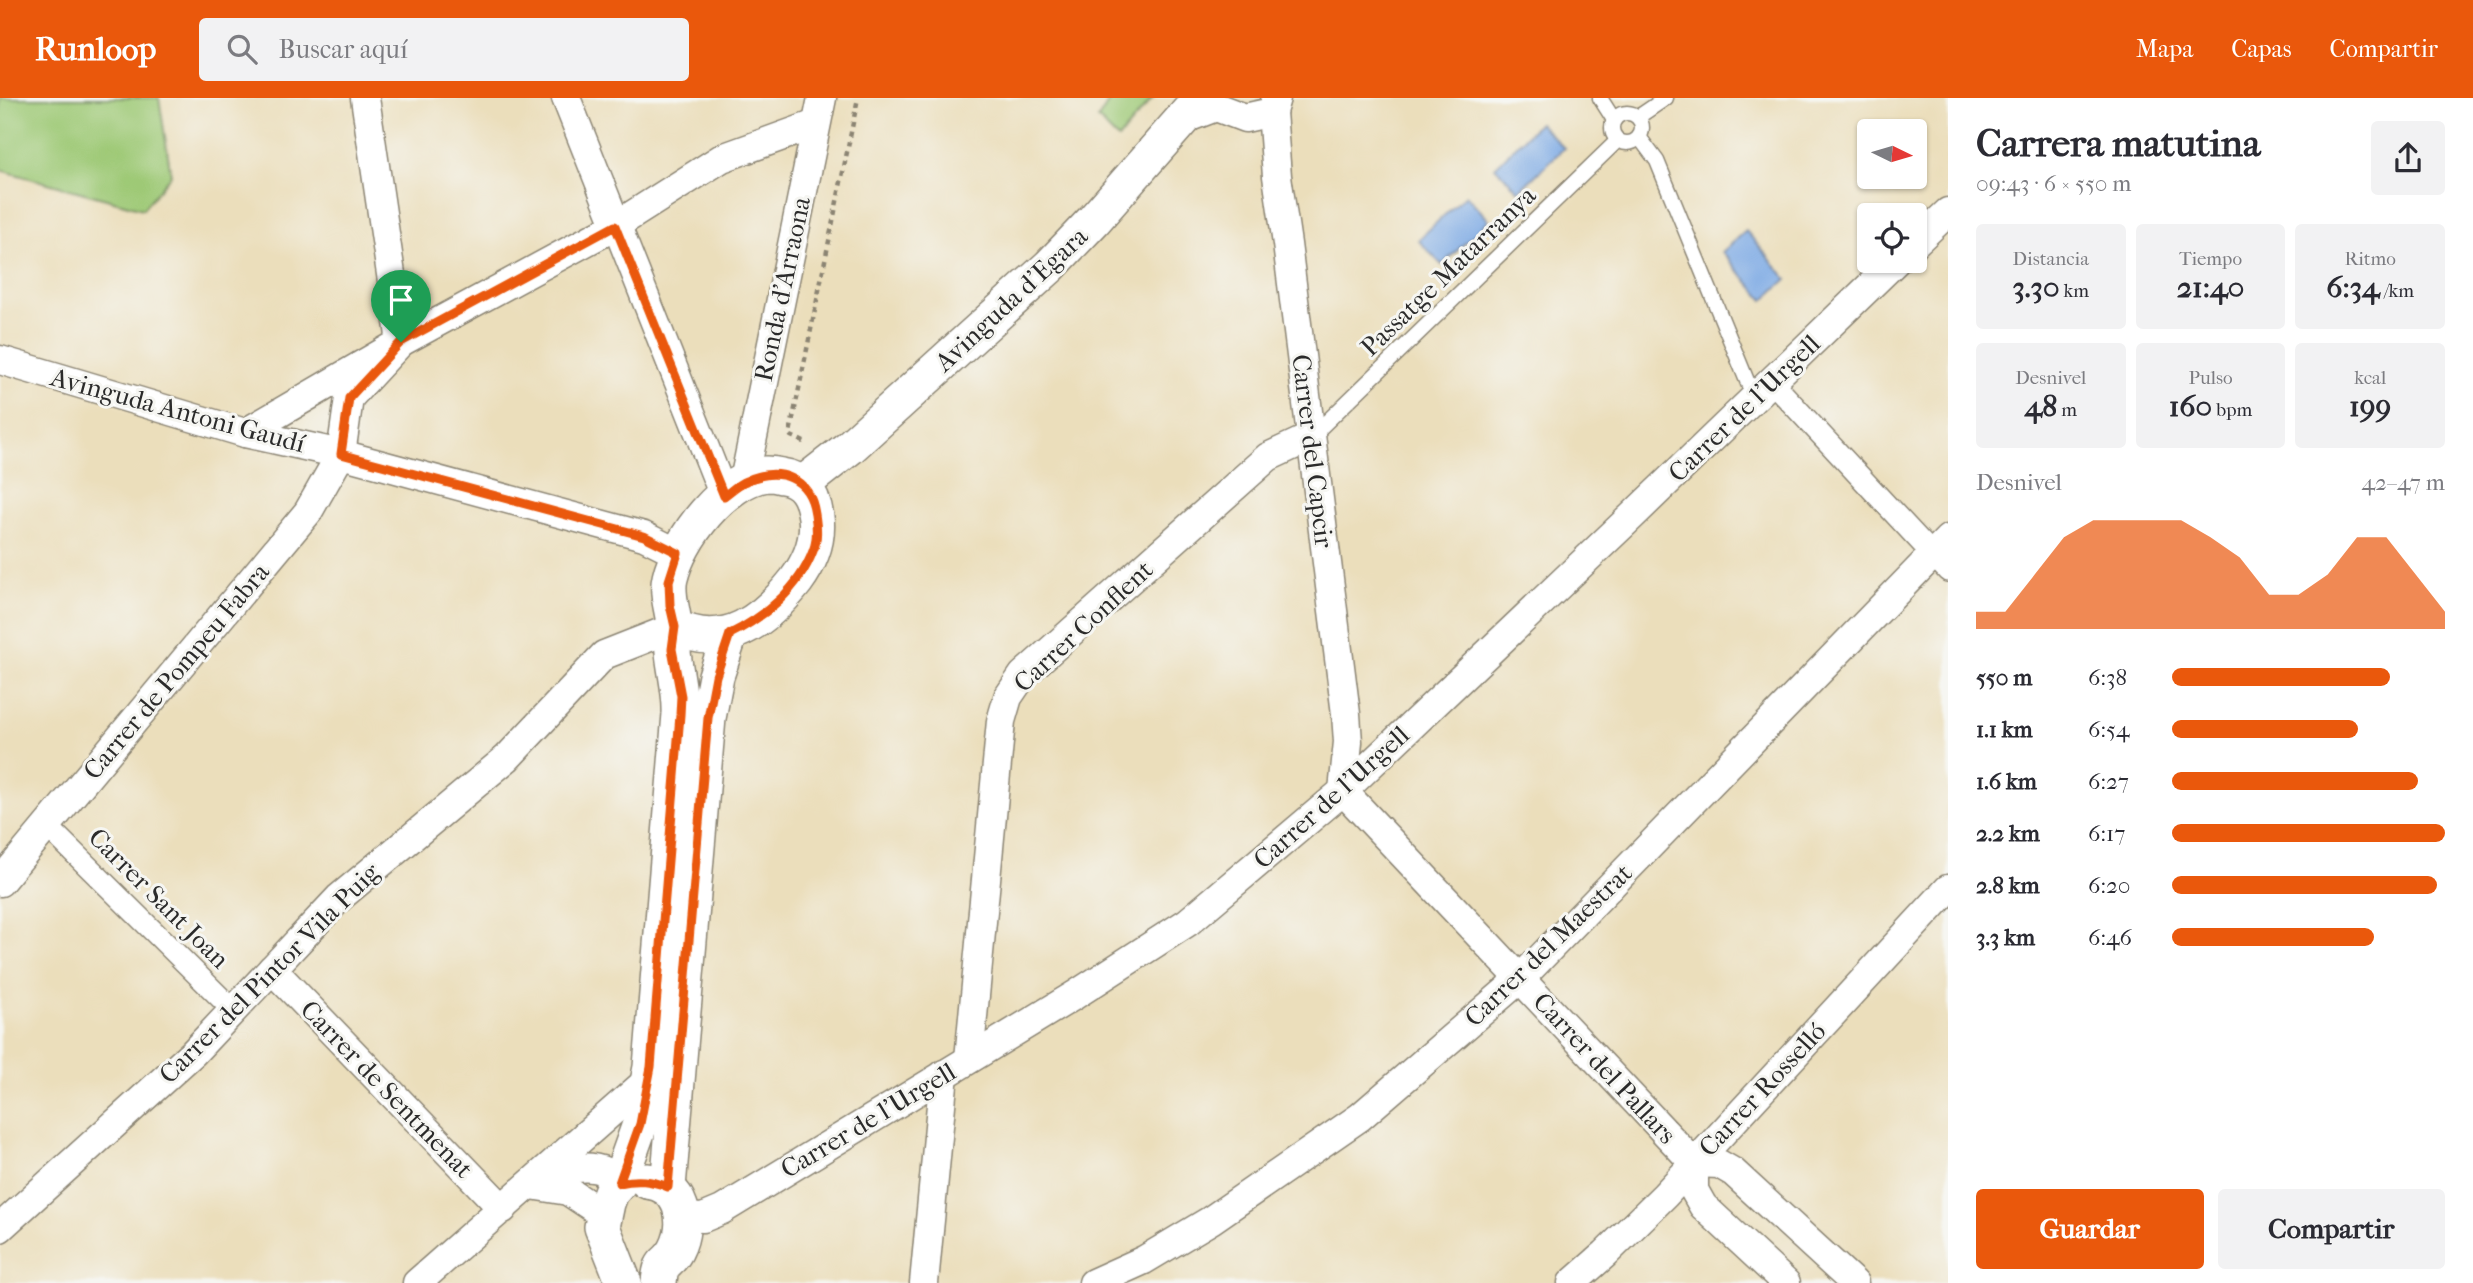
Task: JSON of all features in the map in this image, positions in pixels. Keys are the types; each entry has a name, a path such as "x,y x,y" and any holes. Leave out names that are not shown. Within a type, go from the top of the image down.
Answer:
{"street":[{"path":"365,98 401,342"},
{"path":"566,98 615,226 734,489"},
{"path":"1192,109 1216,107 1245,118 1274,105"},
{"name":"Carrer del Capcir","path":"1274,105 1277,176 1346,714 1348,742 1343,791"},
{"name":"Avinguda d'Egara","path":"816,476 1049,266 1094,220 1192,109"},
{"path":"245,433 401,342 615,226 722,158 819,111"},
{"name":"Ronda d'Arraona","path":"734,489 819,111"},
{"path":"1927,232 1948,212"},
{"name":"Carrer de l'Urgell","path":"676,1202 703,1218 722,1210 1075,995 1188,922 1343,791 1883,273"},
{"path":"341,454 349,398 401,342"},
{"name":"Avinguda Antoni Gaudí","path":"0,360 245,433 341,454 644,536 678,553"},
{"path":"1762,389 1943,555"},
{"name":"Carrer Conflent","path":"969,1059 1001,721 1008,697 1023,675 1268,457 1311,436"},
{"name":"Carrer de Pompeu Fabra","path":"0,882 309,512 341,454"},
{"path":"675,627 692,636 730,634 754,622 777,603 797,579 813,551 817,530 814,505 816,476 767,474 734,489 694,526 678,553 669,581 670,605 675,627 672,649 681,696 680,715 648,1080 640,1124 619,1183 611,1192 602,1227 619,1270 630,1263 660,1275 675,1252 708,718 716,676 730,634"},
{"name":"Carrer del Maestrat","path":"1093,1283 1144,1260 1212,1220 1360,1117 1520,979 1943,555"},
{"name":"Carrer del Pintor Vila Puig","path":"0,1228 192,1053 339,898 507,758 604,655 675,627"},
{"name":"Carrer del Pallars","path":"1343,791 1694,1163 1694,1190 1703,1206 1786,1283"},
{"name":"Carrer Sant Joan","path":"47,826 233,1010"},
{"name":"Carrer Rosselló","path":"1572,1283 1665,1195 1948,889"},
{"name":"Carrer de Sentmenat","path":"272,969 503,1209"},
{"path":"924,1283 944,1074"},
{"path":"417,1283 648,1080"},
{"name":"Carrer del Pallars","path":"1694,1163 1719,1164 1733,1172 1854,1283"},
{"path":"531,1185 557,1172 581,1167 605,1172 619,1183 655,1181 676,1202"},
{"path":"531,1185 568,1191 604,1215"}],"lane":[{"path":"1600,98 1614,120"},
{"path":"1638,117 1666,98"},
{"path":"1625,113 1638,117 1642,131 1639,137 1629,143 1618,140 1612,131 1618,115 1625,113"},
{"path":"1639,137 1657,161 1762,389"},
{"name":"Passatge Matarranya","path":"1311,436 1618,140"}],"path":[{"path":"816,476 813,446 791,436 790,433 858,98"}],"green space":[{"path":"0,98 159,98 171,175 143,209 0,170"},
{"path":"1111,98 1153,98 1118,139 1098,119"}],"water":[{"path":"1539,123 1564,148 1519,191 1495,167"},
{"path":"1466,195 1489,220 1442,265 1418,240"},
{"path":"1746,231 1787,279 1764,300 1722,252"}],"route":[{"path":"615,226 724,496 744,481 767,474 790,477 805,485 814,505 817,530 813,551 797,579 777,603 754,622 730,634 716,676 708,718 668,1187 655,1181 632,1180 619,1183 640,1124 651,1067 681,696 672,649 675,627 670,605 669,581 678,553 644,536 341,454 349,398 401,342 615,226"}]}
